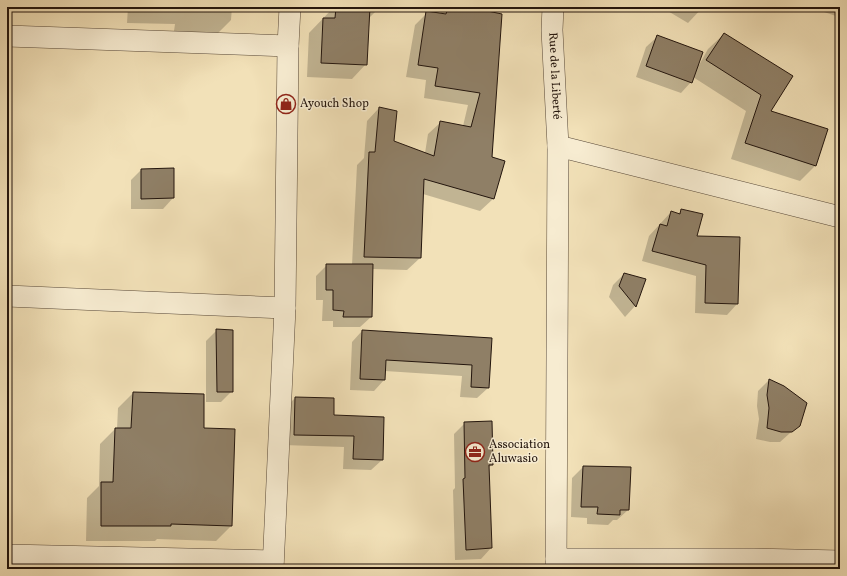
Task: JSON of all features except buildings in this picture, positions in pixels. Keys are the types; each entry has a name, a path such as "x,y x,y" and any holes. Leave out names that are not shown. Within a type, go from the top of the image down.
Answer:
{"street":[{"path":"7,555 273,565 285,308 288,46 290,7"},
{"name":"Rue de la Liberté","path":"553,7 552,30 558,146 556,564"},
{"path":"7,36 288,46"},
{"path":"558,146 840,217"},
{"path":"7,296 285,308"},
{"path":"556,564 754,564 840,561"}],"place":[{"name":"Ayouch Shop","path":"286,104"},
{"name":"Association Aluwasio","path":"475,452"}]}
